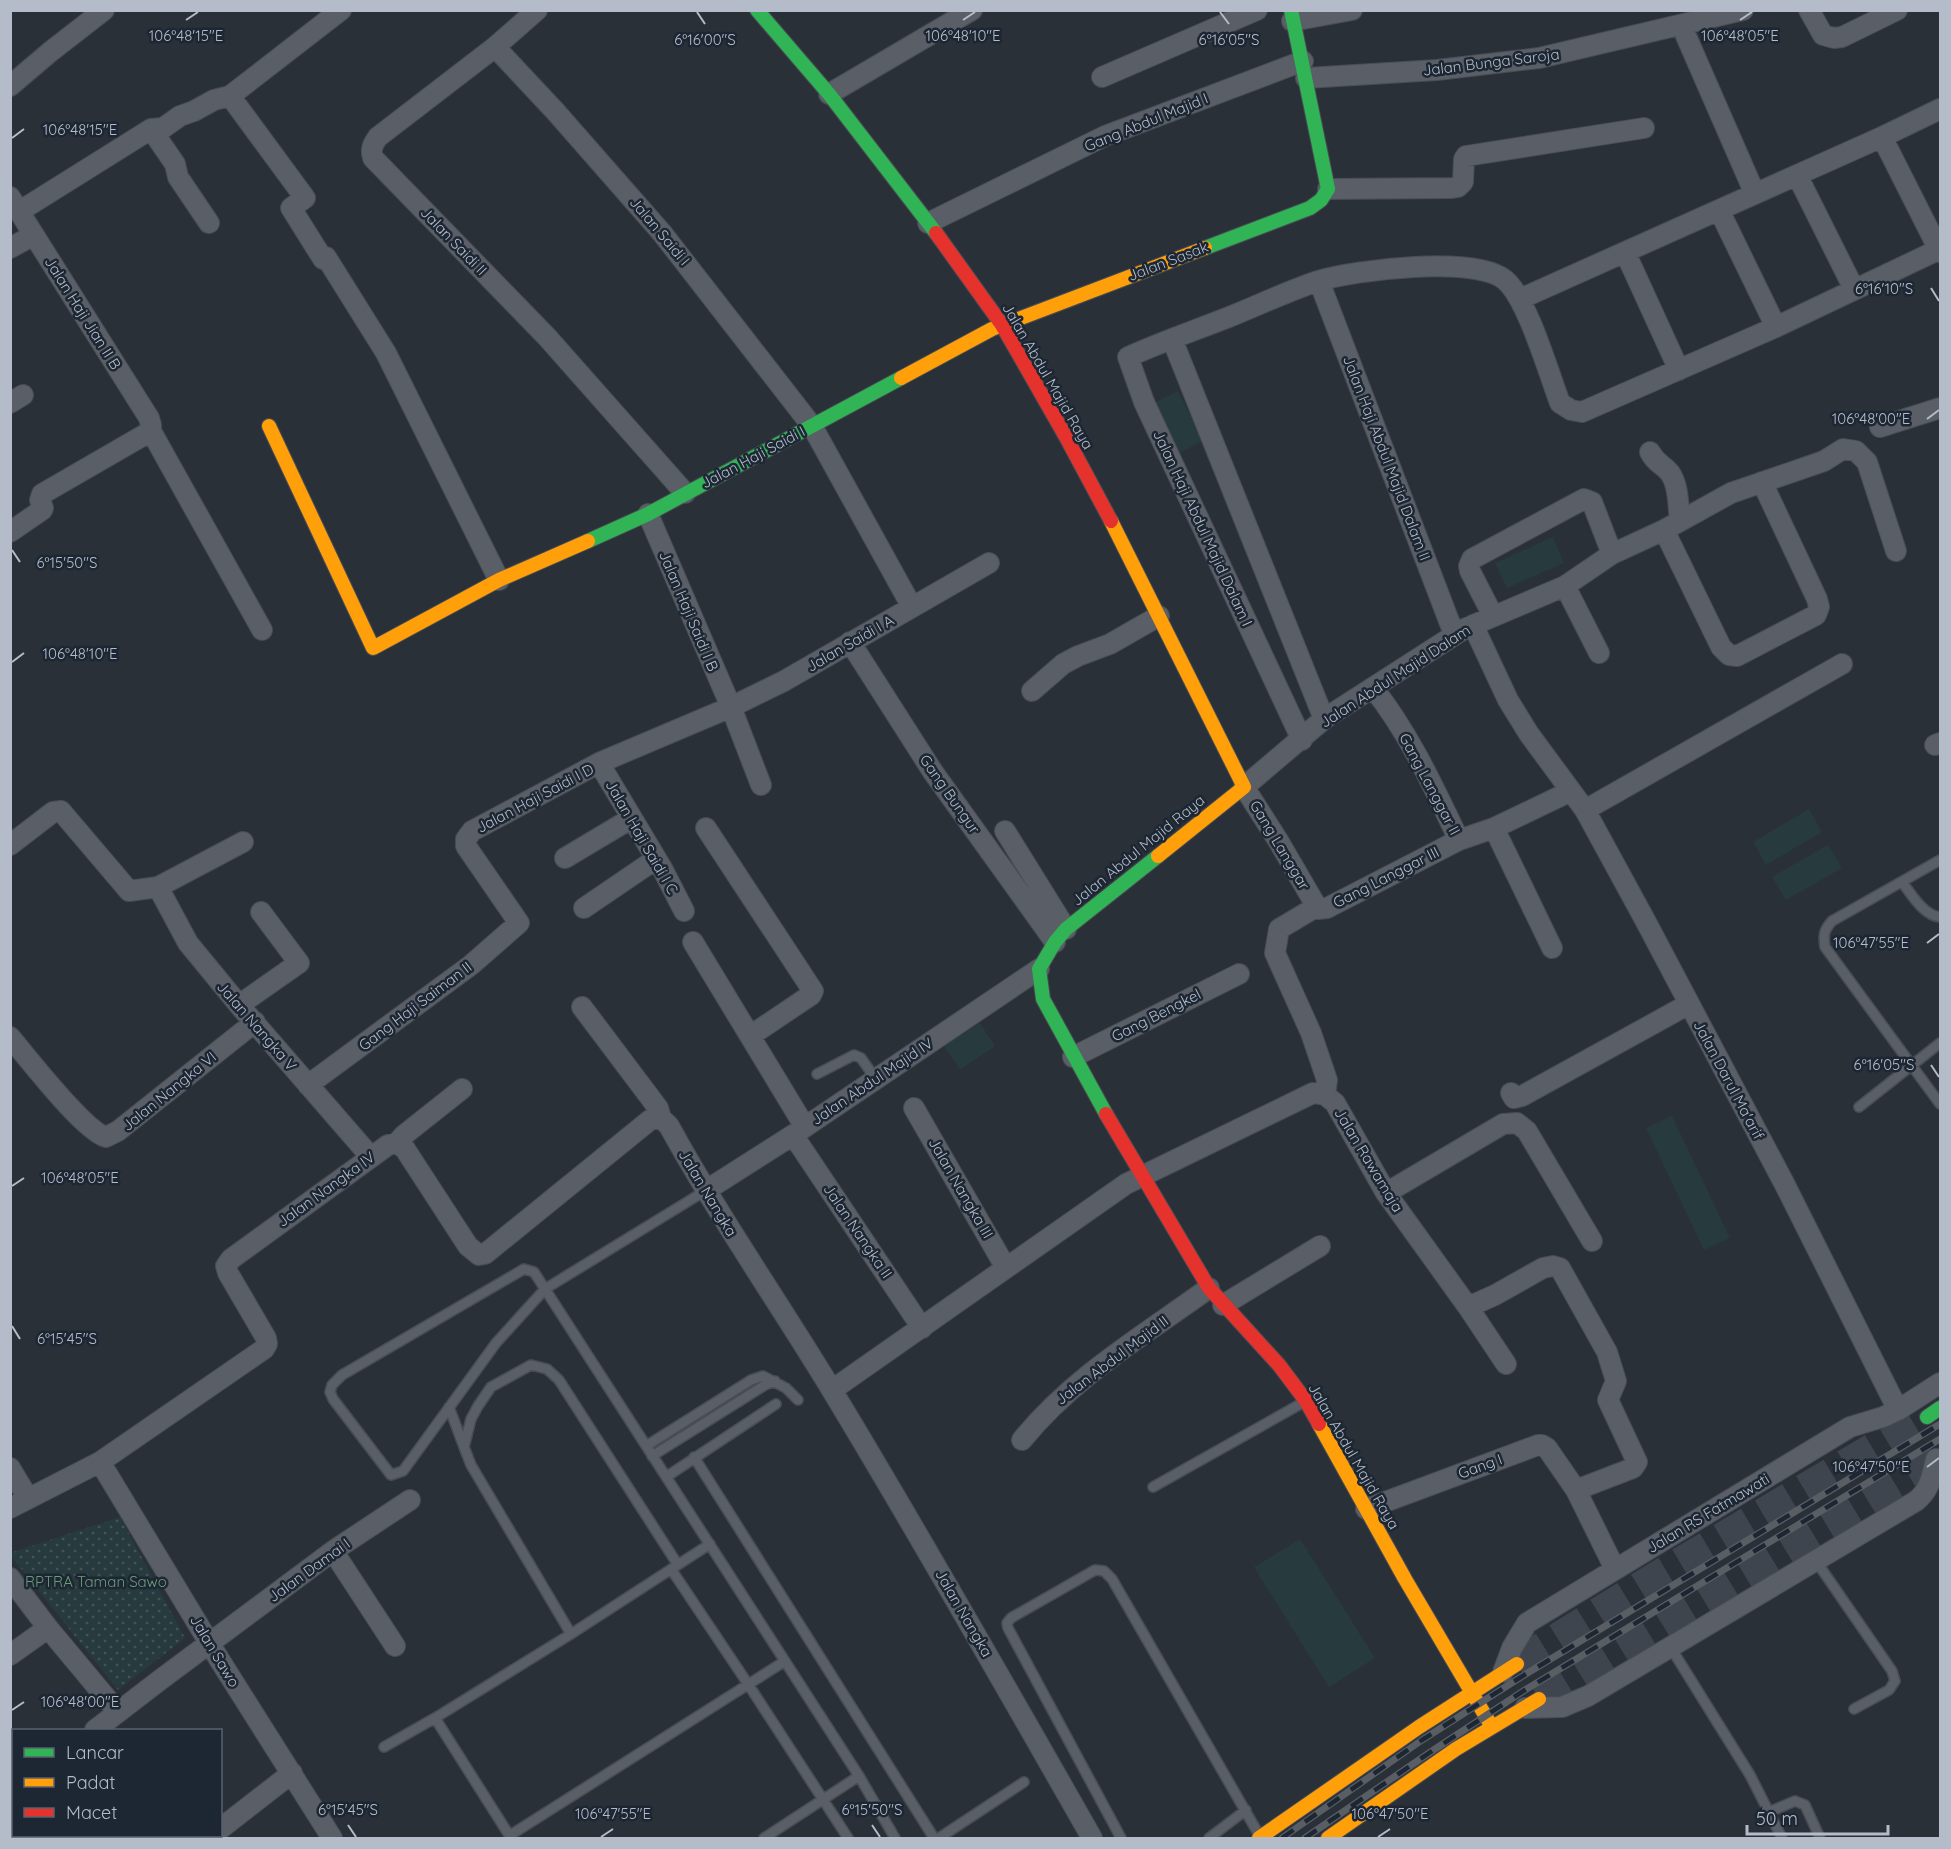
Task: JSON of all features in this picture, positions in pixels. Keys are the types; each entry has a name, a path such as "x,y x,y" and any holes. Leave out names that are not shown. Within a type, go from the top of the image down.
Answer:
{"street":[{"path":"10,86 105,10"},
{"path":"15,204 151,129 163,128 180,116 214,100 230,96 341,10"},
{"name":"Jalan Saidi II","path":"537,10 495,47 378,137 371,149 373,158 547,337 685,493"},
{"name":"Jalan Abdul Majid Raya","path":"757,10 829,94 928,223 1002,325 1066,437 1244,787 1061,936 1039,969 1043,999 1073,1057 1209,1288 1279,1365 1306,1401 1470,1693 1492,1727"},
{"path":"829,94 972,10"},
{"path":"1102,78 1257,10"},
{"path":"1352,10 1291,16 1328,189 1458,187 1463,182 1466,156 1644,128"},
{"name":"Jalan Bunga Saroja","path":"1304,69 1437,70 1539,58 1743,10"},
{"path":"1809,10 1823,35 1834,38 1842,37 1897,10"},
{"path":"1686,36 1755,194"},
{"name":"Jalan Saidi I","path":"495,47 555,111 662,233 812,426"},
{"name":"Gang Abdul Majid I","path":"928,223 1105,135 1304,69"},
{"path":"230,96 305,198 291,208 324,259 326,257 377,338 499,580"},
{"path":"1882,137 1940,250 1776,327 1582,412 1565,408 1560,403 1520,299 1882,137 1941,108"},
{"path":"151,129 175,164 178,177 209,223"},
{"path":"1797,175 1854,289"},
{"name":"Jalan Sasak","path":"1002,325 1310,208 1321,200 1328,189"},
{"name":"Jalan Haji Jian II B","path":"15,204 149,418 152,425 151,431 262,630"},
{"path":"1719,210 1776,327"},
{"path":"10,248 34,235"},
{"path":"1625,252 1679,369"},
{"name":"Jalan Haji Abdul Majid Dalam I","path":"1302,740 1144,402 1128,357 1319,281 1371,271 1455,266 1484,269 1506,281 1520,299"},
{"name":"Jalan Haji Abdul Majid Dalam II","path":"1319,281 1454,634"},
{"name":"Jalan Haji Saidi I","path":"269,426 373,648 499,580 648,514 1002,325"},
{"path":"1172,339 1324,719"},
{"path":"1880,427 1941,408"},
{"path":"812,426 912,607"},
{"path":"11,529 42,510 40,500 42,494 151,431"},
{"name":"Jalan Abdul Majid Dalam","path":"1244,787 1324,719 1454,634 1565,586 1612,554 1672,526 1731,493 1824,461 1843,449 1856,451 1867,462 1896,551"},
{"path":"1650,452 1655,461 1670,473 1676,489 1672,526 1721,647 1729,655 1737,656 1816,615 1819,607 1762,482"},
{"path":"1493,616 1470,571 1470,562 1475,557 1584,499 1592,502 1612,554"},
{"name":"Jalan Haji Saidi I B","path":"648,514 761,785"},
{"name":"Jalan Saidi I A","path":"600,763 784,681 989,563"},
{"path":"1565,586 1599,653"},
{"path":"1032,691 1063,664 1110,644 1159,616"},
{"name":"Jalan Darul Ma'arif","path":"1473,625 1508,700 1529,734 1584,810 1778,1173 1898,1410"},
{"name":"Gang Bungur","path":"850,642 933,772 1061,936"},
{"path":"1584,810 1842,664"},
{"name":"Gang Langgar II","path":"1373,688 1387,705 1432,783 1459,840 1494,828 1571,791"},
{"name":"Jalan Haji Saidi I C","path":"600,763 657,859 684,911"},
{"name":"Jalan Haji Saidi I D","path":"519,923 466,846 468,835 600,763"},
{"name":"Gang Langgar","path":"1244,787 1279,842 1315,906"},
{"path":"10,845 53,812 61,811 129,891 158,887 243,842"},
{"path":"565,858 632,818"},
{"path":"706,828 813,991 811,995 750,1036"},
{"path":"1494,828 1552,948"},
{"path":"1005,831 1061,936"},
{"name":"Gang Langgar III","path":"1324,1095 1327,1080 1311,1033 1275,953 1279,929 1315,906 1320,910 1327,908 1459,840"},
{"path":"584,908 657,859"},
{"name":"Jalan Nangka V","path":"158,887 188,943 370,1156"},
{"path":"239,1005 299,963 261,912"},
{"name":"Gang Haji Saiman II","path":"308,1085 471,965 519,923"},
{"name":"Jalan Nangka II","path":"693,942 750,1036 799,1131 922,1328"},
{"name":"Jalan Abdul Majid IV","path":"705,1191 799,1131 1039,969"},
{"name":"Gang Bengkel","path":"1073,1057 1239,974"},
{"path":"1511,1094 1514,1098 1522,1096 1689,1004"},
{"name":"Jalan Nangka","path":"582,1007 658,1108 661,1118 669,1126 705,1191 832,1390 978,1636 1092,1839"},
{"name":"Jalan Nangka VI","path":"10,1037 64,1101 101,1136 106,1137 118,1131 255,1022"},
{"name":"Jalan Nangka IV","path":"100,1462 264,1349 267,1344 266,1338 228,1273 226,1266 231,1259 370,1156 388,1144 397,1143 462,1089"},
{"name":"Jalan Rawamaja","path":"1141,1175 1313,1093 1324,1095 1335,1103 1386,1193 1468,1306 1506,1365"},
{"name":"Jalan Nangka III","path":"914,1108 1006,1268"},
{"path":"397,1143 405,1149 468,1246 479,1256 485,1254 650,1120 661,1118"},
{"path":"1386,1193 1503,1124 1517,1124 1527,1131 1592,1241"},
{"path":"832,1390 1141,1175"},
{"path":"1223,1305 1320,1246"},
{"path":"1468,1306 1495,1295 1543,1268 1553,1266 1560,1268 1607,1352 1616,1381 1608,1401 1637,1462 1633,1467 1576,1490"},
{"name":"Jalan Abdul Majid II","path":"1022,1440 1054,1404 1085,1377 1209,1288"},
{"name":"Jalan RS Fatmawati","path":"1260,1838 1356,1769 1510,1668 1512,1648 1527,1623 1850,1427 1898,1410 1941,1383"},
{"path":"1927,1417 1941,1408"},
{"name":"Gang I","path":"1366,1509 1542,1445 1547,1448 1576,1490 1615,1569"},
{"path":"1328,1839 1439,1761 1531,1703 1553,1708 1575,1702 1671,1648 1924,1495 1929,1487 1936,1458"},
{"path":"10,1508 100,1462"},
{"name":"Jalan Sawo","path":"100,1462 332,1839"},
{"path":"10,1468 28,1498"},
{"name":"Jalan Damai I","path":"97,1729 333,1551 410,1500"},
{"path":"333,1551 395,1646"},
{"path":"10,1578 118,1712"},
{"path":"10,1655 48,1628"},
{"path":"222,1827 292,1773"}],"lane":[{"path":"1941,860 1832,921 1825,929 1823,937 1825,947 1941,1104"},
{"path":"1902,882 1924,909 1933,916 1941,917"},
{"path":"1859,1107 1941,1042"},
{"path":"818,1074 855,1055 861,1058 875,1078"},
{"path":"705,1191 545,1289 496,1343 403,1471 392,1475 330,1392 332,1385 342,1375 525,1269 534,1272 545,1289 646,1446 652,1456 859,1776 895,1839"},
{"path":"464,1447 471,1419 491,1388 531,1365 547,1370 558,1380 848,1839"},
{"path":"646,1446 751,1380 763,1376 786,1388 798,1400"},
{"path":"652,1456 775,1381"},
{"path":"1153,1487 1306,1401"},
{"path":"666,1477 776,1404"},
{"path":"449,1407 471,1465 571,1634"},
{"path":"694,1457 937,1839 1024,1782"},
{"path":"384,1747 571,1634 710,1544"},
{"path":"1816,1561 1892,1671 1895,1681 1889,1690 1854,1708"},
{"path":"1121,1839 1007,1623 1011,1618 1095,1570 1104,1571 1112,1580 1260,1838"},
{"path":"1671,1648 1750,1775 1782,1839"},
{"path":"435,1718 510,1837 785,1661"},
{"path":"764,1839 859,1776"},
{"path":"1769,1812 1795,1801 1805,1805 1820,1839"},
{"path":"1209,1839 1246,1810"}],"green space":[{"path":"1178,391 1203,441 1177,454 1152,404"},
{"path":"1553,537 1564,563 1507,588 1495,563"},
{"path":"1809,809 1822,832 1766,865 1753,842"},
{"path":"1828,845 1842,868 1786,900 1772,877"},
{"path":"980,1023 995,1046 960,1070 944,1046"},
{"path":"1672,1116 1730,1238 1704,1250 1646,1128"},
{"name":"RPTRA Taman Sawo","path":"120,1517 185,1638 118,1690 10,1553"},
{"path":"1300,1539 1375,1658 1329,1687 1254,1567"}],"tunnel":[{"path":"1517,1664 1664,1573 1927,1417"},
{"path":"1539,1699 1940,1455"}],"railway":[{"path":"1282,1838 1422,1740 1521,1677 1940,1424"},
{"path":"1305,1838 1525,1690 1940,1439"}],"traffic: fast":[{"path":"757,10 829,94 936,233"},
{"path":"1205,248 1310,208 1321,200 1328,189 1291,10"},
{"path":"588,541 648,514 901,378"},
{"path":"1106,1114 1043,999 1039,969 1055,942 1066,929 1158,856"},
{"path":"1927,1417 1940,1408"}],"traffic: slow":[{"path":"901,378 992,329 1205,248"},
{"path":"269,426 373,648 499,580 588,541"},
{"path":"1111,521 1244,787 1158,856"},
{"path":"1319,1424 1405,1579 1492,1727"},
{"path":"1259,1838 1419,1727 1517,1664"},
{"path":"1328,1838 1456,1749 1539,1699"}],"traffic: jam":[{"path":"936,233 1002,325 1111,521"},
{"path":"1106,1114 1209,1288 1279,1365 1306,1401 1319,1424"}]}
